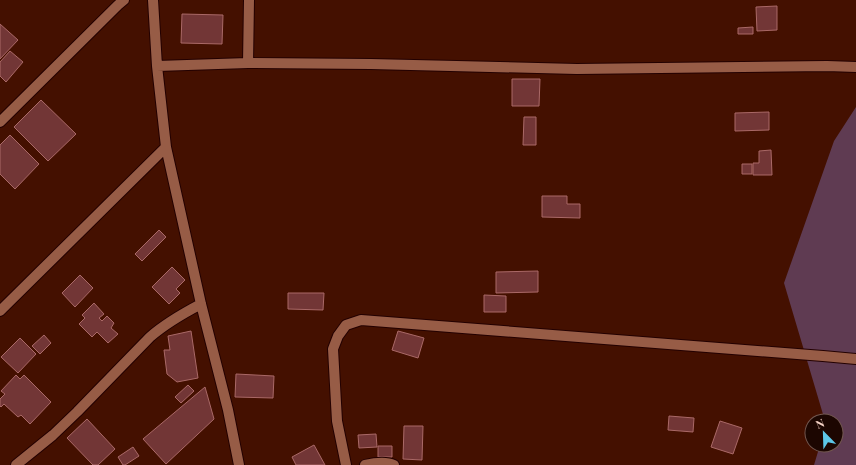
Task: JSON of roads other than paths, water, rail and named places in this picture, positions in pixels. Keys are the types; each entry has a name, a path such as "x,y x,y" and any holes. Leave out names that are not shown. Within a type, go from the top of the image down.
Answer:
{"street":[{"path":"0,122 124,0"},
{"path":"153,0 157,66 166,147 201,304 228,410 239,465"},
{"path":"248,63 249,0"},
{"path":"157,66 248,63 379,64 577,69 827,66 856,67"},
{"path":"0,311 166,147"},
{"path":"16,465 53,435 72,417 150,337 163,326 201,304"},
{"path":"346,465 337,421 333,349 338,336 346,325 361,320 856,359"},
{"path":"365,465 375,463 394,465"}]}
